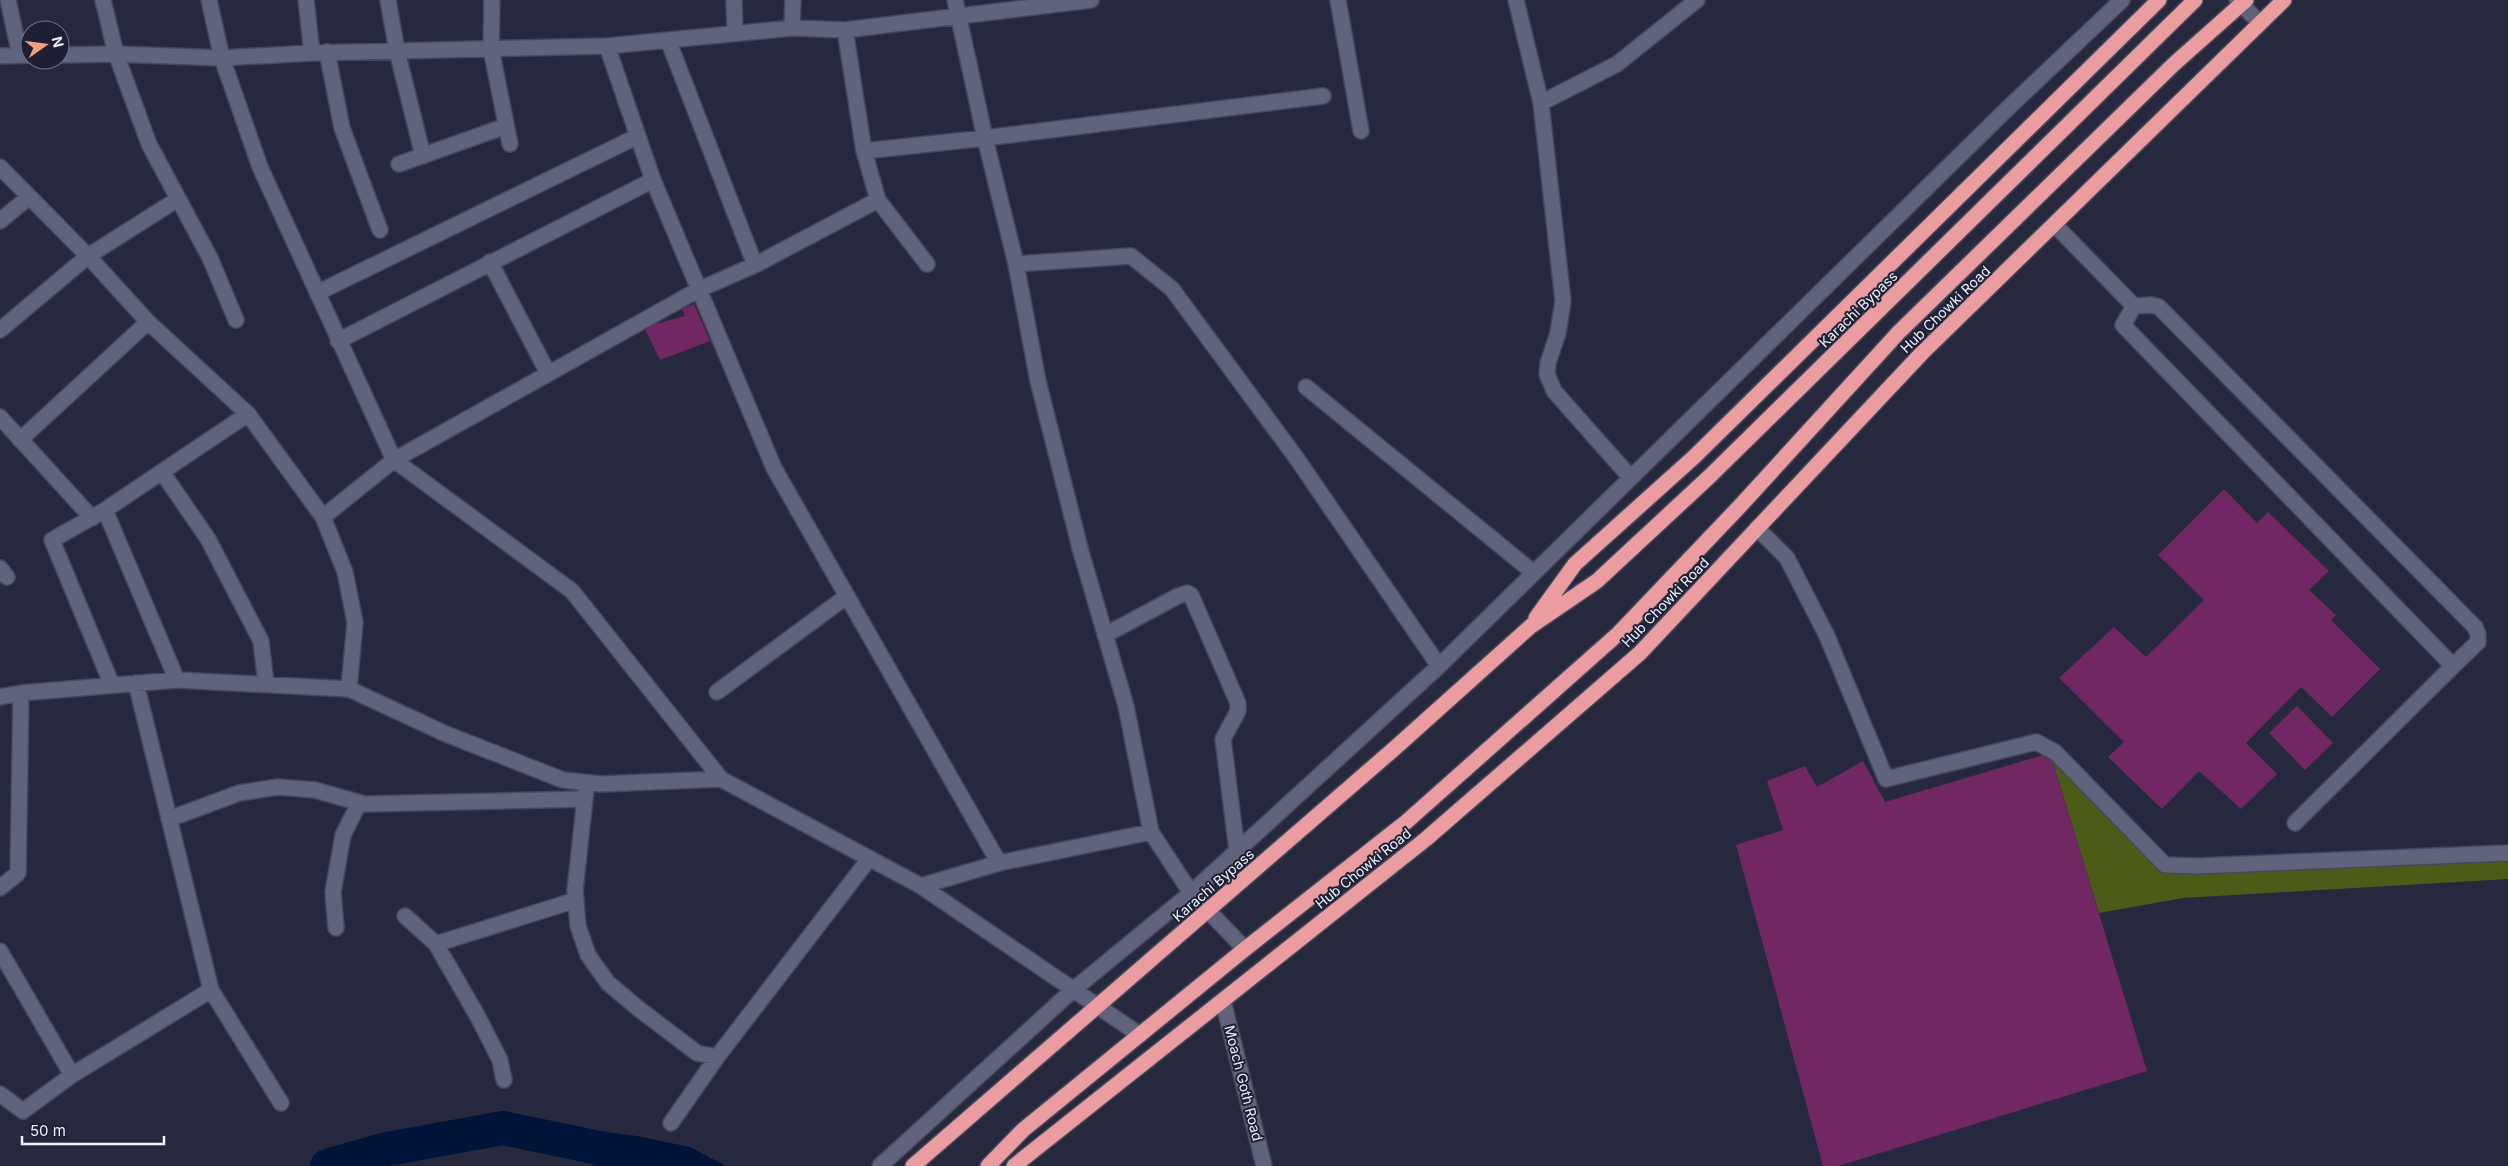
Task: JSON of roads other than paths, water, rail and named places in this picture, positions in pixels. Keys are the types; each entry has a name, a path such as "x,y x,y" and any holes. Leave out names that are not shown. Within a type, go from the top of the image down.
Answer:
{"highway":[{"name":"Karachi Bypass","path":"1531,626 1575,564 1651,497 2159,0"},
{"name":"Karachi Bypass","path":"912,1166 1098,1007 1531,626 1598,582 2069,126 2194,0"},
{"name":"Hub Chowki Road","path":"1014,1166 1426,839 1640,653 1922,353 2284,0"},
{"path":"988,1166 1023,1130 1245,949 1405,823 1619,633 1741,505 1899,332 2174,64 2242,1"}],"street":[{"path":"8,0 15,55"},
{"path":"104,0 116,54 149,144 210,258 236,320"},
{"path":"209,0 222,58 260,167 319,292 338,341 394,460 572,591 721,779 921,886 1140,1035"},
{"path":"306,0 342,128 380,230"},
{"path":"388,0 397,51 423,156"},
{"path":"492,0 491,49 510,144"},
{"path":"734,0 735,33"},
{"path":"792,28 793,0"},
{"path":"70,55 116,54 222,58 320,52 607,46 792,28 845,30 957,7 1091,0"},
{"path":"1338,0 1361,131"},
{"path":"1516,0 1542,103 1563,301 1558,333 1548,363 1547,374 1554,391 1631,478"},
{"path":"1542,103 1617,64 1697,0"},
{"path":"880,1166 1073,990 1191,893 1439,666 2122,0"},
{"path":"2242,1 2260,23"},
{"path":"957,7 985,138 1016,264 1038,381 1081,552 1126,706 1151,832 1191,893 1245,949"},
{"path":"845,30 864,151 878,200 927,264"},
{"path":"668,40 755,265"},
{"path":"0,42 15,55"},
{"path":"607,46 653,180 774,468 999,863"},
{"path":"864,151 1323,96"},
{"path":"399,164 506,126"},
{"path":"319,292 638,136"},
{"path":"0,167 88,256 148,322 248,414 323,517 346,572 355,622 349,689"},
{"path":"338,341 653,180"},
{"path":"0,222 29,197"},
{"path":"0,330 88,256 178,199"},
{"path":"323,517 394,460 698,290 755,265 878,200"},
{"path":"2054,225 2134,306"},
{"path":"1016,264 1131,256 1172,289 1295,456 1439,666"},
{"path":"490,262 548,373"},
{"path":"2134,306 2152,304 2159,307 2474,627 2478,634 2478,642 2295,823"},
{"path":"2134,306 2122,325 2453,666"},
{"path":"20,440 148,322"},
{"path":"1306,386 1534,573"},
{"path":"112,685 52,540 105,510 248,414"},
{"path":"0,417 92,518"},
{"path":"162,472 208,539 261,641 266,684"},
{"path":"105,510 177,680"},
{"path":"1758,528 1788,558 1827,636 1886,778 2036,742 2055,752 2165,865 2198,866 2508,853"},
{"path":"1105,635 1178,596 1187,593 1191,595 1238,703 1238,711 1223,739 1237,851"},
{"path":"717,692 847,596"},
{"path":"0,697 21,693 177,680 349,689 446,734 510,761 563,780 587,782 721,779"},
{"path":"136,683 211,990 281,1103"},
{"path":"0,888 18,873 21,693"},
{"path":"587,782 575,890 578,926 588,955 608,983 697,1053 717,1057"},
{"path":"169,818 239,793 278,787 315,790 360,803 585,799"},
{"path":"336,928 333,892 343,835 360,803"},
{"path":"921,886 999,863 1151,832"},
{"path":"671,1123 717,1057 869,859"},
{"path":"436,944 576,900"},
{"path":"405,916 436,944 500,1060 504,1080"},
{"path":"0,951 72,1075"},
{"path":"0,1094 23,1111 72,1075 211,990"},
{"name":"Moach Goth Road","path":"1223,1001 1264,1166"}],"water":[{"path":"590,1130 637,1136 690,1147 726,1166 593,1166"}],"waterway":[{"path":"327,1166 382,1150 503,1128 652,1159 674,1166"}]}
